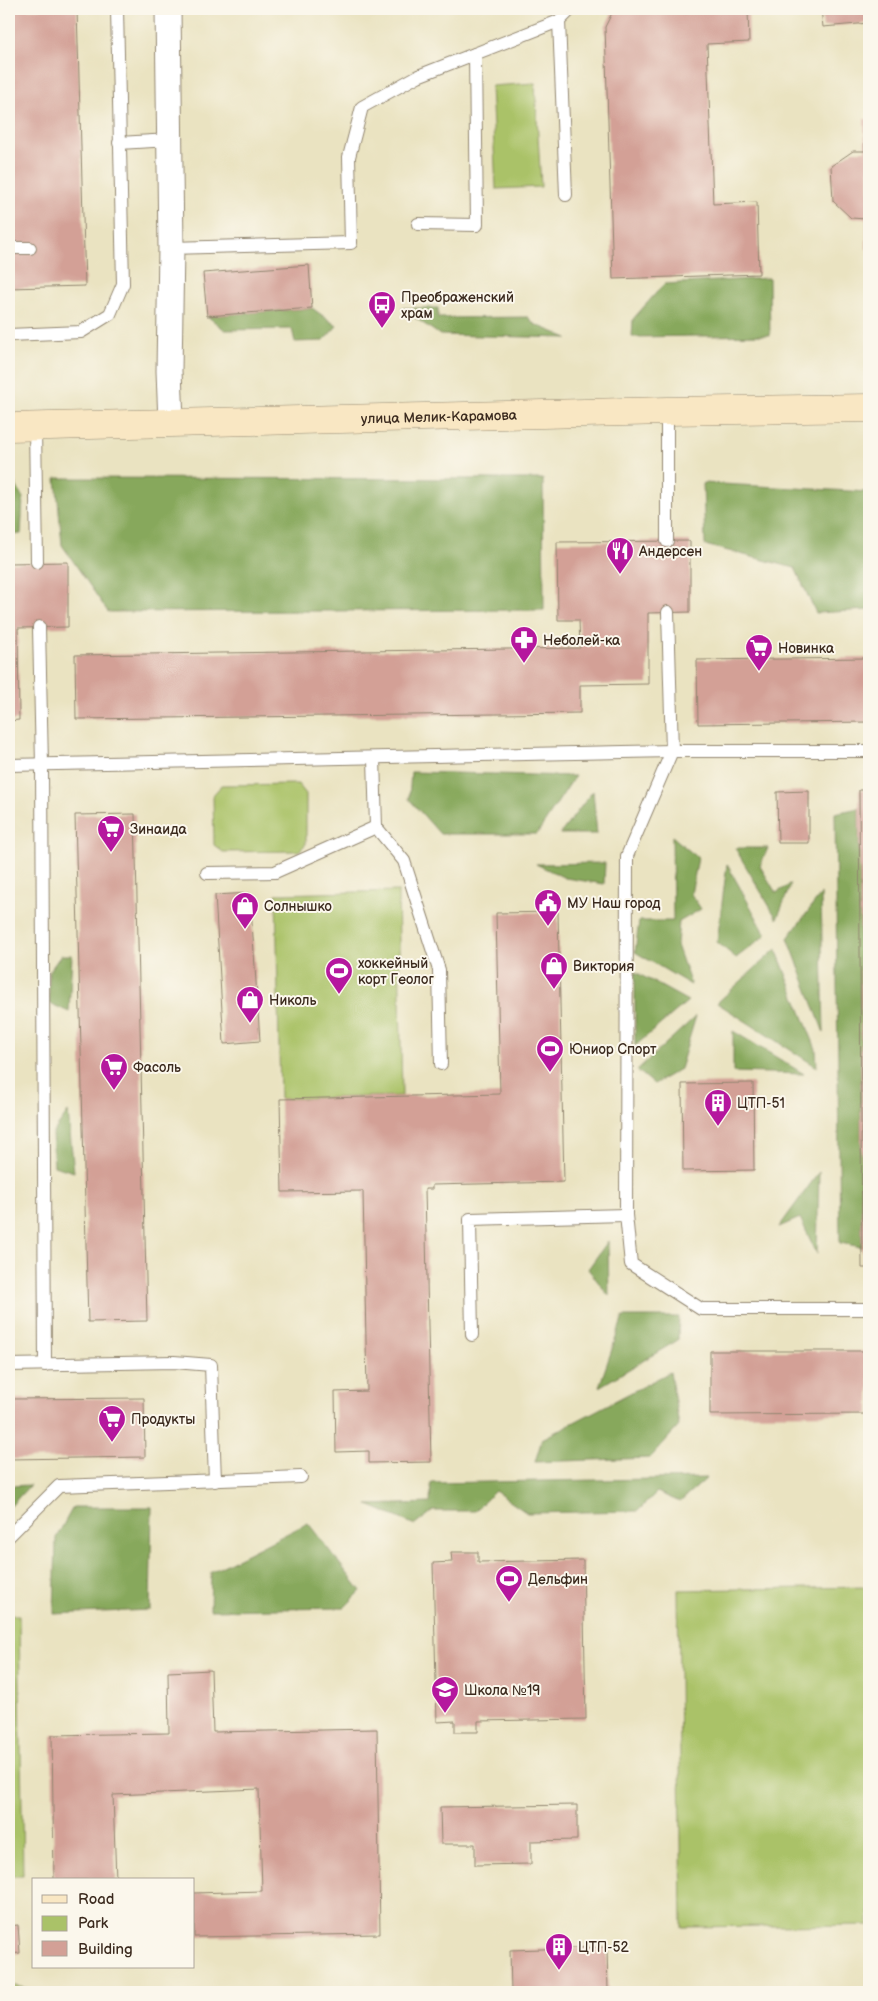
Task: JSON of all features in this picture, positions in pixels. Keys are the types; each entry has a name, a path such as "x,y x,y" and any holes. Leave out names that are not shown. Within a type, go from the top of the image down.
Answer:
{"main road":[{"name":"улица Мелик-Карамова","path":"22,427 171,422 869,408"}],"street":[{"path":"168,9 171,248 169,371 171,422"}],"lane":[{"path":"9,335 81,332 110,314 122,284 117,9"},
{"path":"171,248 351,243 349,157 362,108 418,76 560,20 571,9"},
{"path":"560,20 566,195"},
{"path":"418,224 477,226 475,54"},
{"path":"118,143 170,140"},
{"path":"9,248 30,248"},
{"path":"667,411 667,541"},
{"path":"22,427 38,562"},
{"path":"668,612 672,751 627,856 626,1215 631,1264 701,1309 869,1309"},
{"path":"39,627 42,765 46,1365"},
{"path":"9,765 672,751 869,751"},
{"path":"374,758 376,827 404,861 439,970 441,1064"},
{"path":"207,873 275,872 376,827"},
{"path":"472,1335 470,1219 626,1215"},
{"path":"9,1365 174,1362 211,1365 215,1481"},
{"path":"9,1536 59,1486 301,1477"}],"green space":[{"path":"535,83 541,187 496,189 491,86"},
{"path":"769,278 770,335 632,337 633,319 664,284"},
{"path":"312,308 337,326 323,341 295,342 292,329 225,330 207,316"},
{"path":"401,308 438,308 438,318 528,317 534,324 568,338 440,335"},
{"path":"56,478 543,479 544,610 108,612 62,545"},
{"path":"9,480 13,480 23,498 21,534 9,535"},
{"path":"703,483 869,492 869,610 816,613 795,568 705,545"},
{"path":"411,772 575,776 537,834 440,834 409,799"},
{"path":"298,784 306,794 306,844 299,851 223,852 214,845 213,795 222,785"},
{"path":"593,791 597,834 560,834"},
{"path":"859,808 862,1247 840,1243 835,813"},
{"path":"672,836 698,858 691,894 701,909 679,922 677,945 691,985 635,952 639,921 673,921"},
{"path":"735,848 768,848 760,866 776,893 791,884 777,919"},
{"path":"605,863 604,884 565,878 536,864"},
{"path":"727,864 766,935 736,958 717,942"},
{"name":"хоккейный корт Геолог","path":"398,891 402,1096 280,1099 276,894"},
{"path":"821,894 824,1033 788,938"},
{"path":"776,949 816,1049 817,1067 717,1003"},
{"path":"61,955 72,955 69,1012 49,1003 49,972"},
{"path":"635,972 688,1001 635,1046"},
{"path":"696,1016 680,1069 654,1084 637,1070"},
{"path":"733,1031 804,1074 733,1072"},
{"path":"68,1112 74,1172 54,1166 52,1134"},
{"path":"819,1172 817,1254 800,1218 779,1227"},
{"path":"608,1241 609,1296 588,1269"},
{"path":"623,1317 679,1317 678,1340 599,1387"},
{"path":"670,1372 679,1426 650,1458 535,1462 542,1439"},
{"path":"707,1478 680,1502 657,1492 638,1511 527,1513 495,1491 475,1511 433,1511 415,1525 368,1505 430,1503 431,1483"},
{"path":"30,1485 9,1508 9,1486"},
{"path":"73,1507 152,1507 150,1610 54,1614 56,1538"},
{"path":"308,1523 361,1591 344,1608 210,1610 211,1572"},
{"path":"869,1587 869,1925 682,1927 678,1590"},
{"path":"9,1615 19,1615 23,1876 9,1876"},
{"path":"9,1985 48,1992 9,1992"}],"building":[{"path":"9,9 77,9 85,286 9,288"},
{"path":"614,9 748,9 749,42 707,44 713,204 757,202 759,274 613,279 605,27"},
{"path":"821,9 869,9 869,23 823,27"},
{"path":"864,119 869,119 869,249 866,249 866,219 851,218 833,201 831,166 853,151 865,151"},
{"path":"309,265 312,308 207,316 203,273"},
{"path":"690,541 690,612 648,613 648,684 580,685 580,713 76,719 75,655 580,648 579,620 558,620 557,542"},
{"path":"68,562 68,627 18,628 19,720 9,721 9,563"},
{"path":"869,658 869,722 698,724 697,660"},
{"path":"859,790 869,790 869,1268 862,1268"},
{"path":"809,791 809,843 778,843 777,792"},
{"path":"135,814 147,1321 88,1322 75,815"},
{"path":"250,893 260,1041 224,1044 215,895"},
{"path":"558,912 564,1182 432,1185 432,1189 425,1189 431,1462 369,1463 369,1451 336,1452 335,1392 367,1391 363,1191 282,1192 280,1099 500,1094 496,913"},
{"name":"ЦТП-51","path":"753,1083 754,1170 683,1171 682,1084"},
{"path":"710,1351 869,1351 869,1414 710,1415"},
{"path":"144,1398 145,1457 9,1459 9,1399"},
{"name":"Дельфин","path":"451,1552 478,1552 478,1562 583,1560 586,1719 478,1721 478,1732 455,1732 455,1721 437,1722 433,1563 452,1562"},
{"path":"211,1670 213,1732 377,1729 380,1934 195,1937 195,1893 262,1891 259,1789 113,1795 116,1878 54,1878 52,1735 169,1733 168,1672"},
{"path":"577,1805 577,1840 531,1841 531,1864 475,1865 475,1844 441,1844 440,1807"},
{"path":"18,1925 20,1953 9,1954 9,1926"},
{"name":"ЦТП-52","path":"607,1947 608,1992 511,1992 510,1950"}],"place":[{"name":"Преображенский храм","path":"382,329"},
{"name":"Андерсен","path":"620,575"},
{"name":"Неболей-ка","path":"524,664"},
{"name":"Новинка","path":"759,672"},
{"name":"Зинаида","path":"111,853"},
{"name":"МУ Наш город","path":"548,927"},
{"name":"Солнышко","path":"245,930"},
{"name":"Виктория","path":"554,990"},
{"name":"хоккейный корт Геолог","path":"339,995"},
{"name":"Николь","path":"250,1024"},
{"name":"Юниор Спорт","path":"550,1073"},
{"name":"Фасоль","path":"114,1091"},
{"name":"ЦТП-51","path":"718,1127"},
{"name":"Продукты","path":"112,1443"},
{"name":"Дельфин","path":"509,1603"},
{"name":"Школа №19","path":"445,1714"},
{"name":"ЦТП-52","path":"559,1971"}]}
